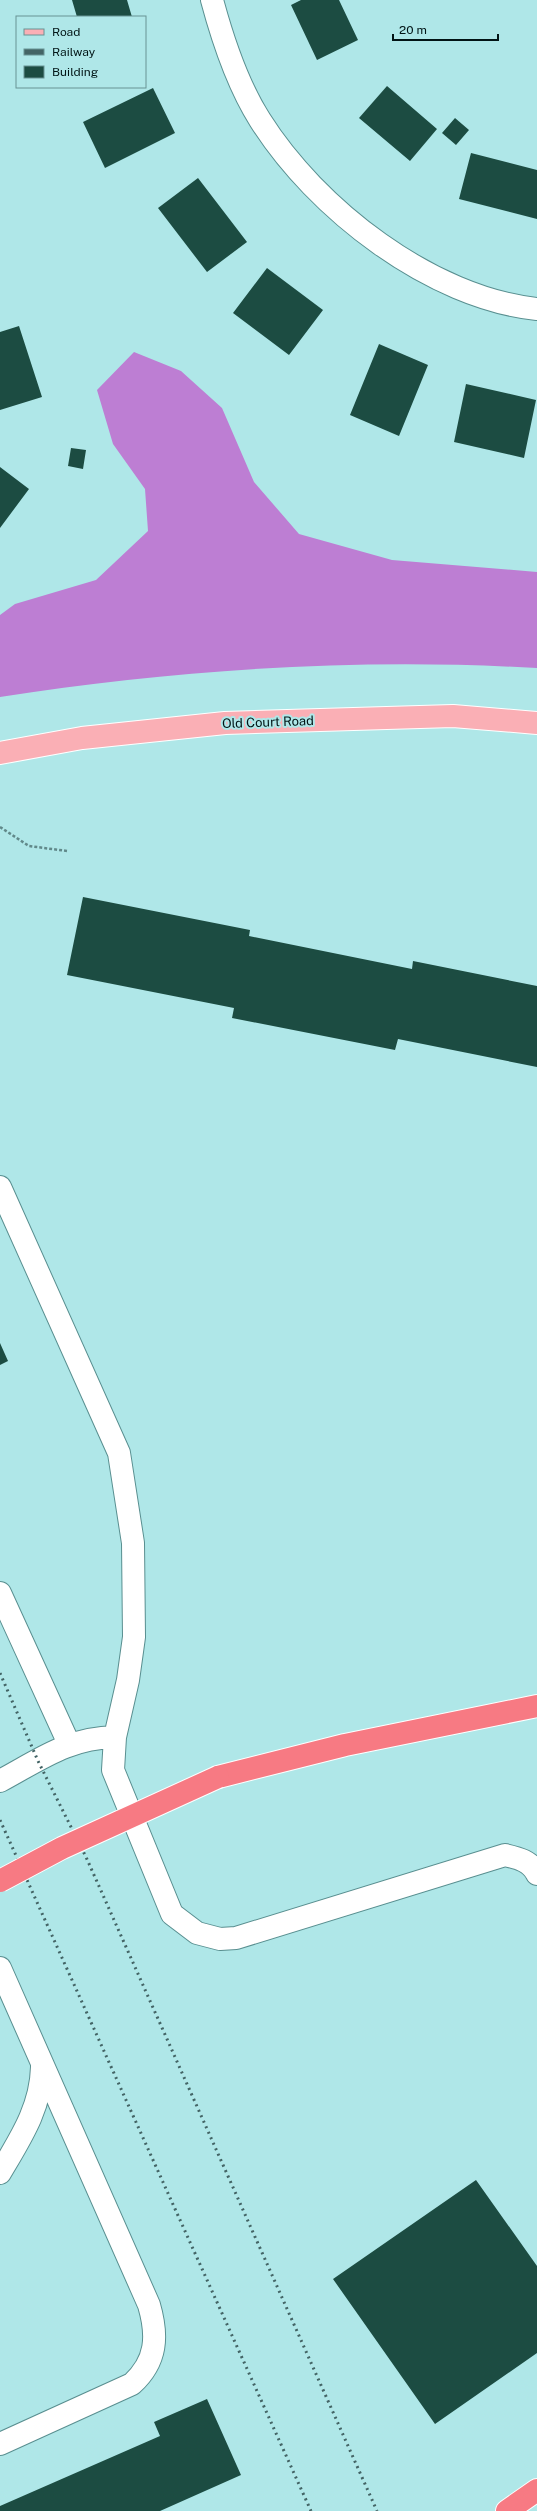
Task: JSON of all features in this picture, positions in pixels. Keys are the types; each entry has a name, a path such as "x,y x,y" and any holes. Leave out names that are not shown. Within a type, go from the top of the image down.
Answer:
{"highway":[{"path":"0,1881 62,1848 218,1777 345,1745 537,1706"},
{"path":"507,2511 537,2490"}],"main road":[{"name":"Old Court Road","path":"0,753 82,738 225,723 453,716 537,723"}],"street":[{"path":"212,0 237,75 260,120 292,165 334,207 377,241 417,267 467,292 537,309"},
{"path":"0,1186 119,1453 133,1543 134,1637 128,1680 115,1737 113,1770 151,1867 172,1914 198,1933 220,1939 236,1938 505,1855 524,1860 534,1869 537,1874"},
{"path":"0,1593 68,1744"},
{"path":"0,1781 68,1744 92,1738 115,1737"},
{"path":"0,1968 149,2304 154,2323 152,2358 144,2373 132,2384 0,2444"},
{"path":"0,2173 31,2119 39,2100 42,2064"}],"path":[{"path":"0,827 30,846 66,851"}],"shaded area":[{"path":"134,352 181,371 222,408 254,482 299,534 392,560 537,572 537,668 402,664 268,668 133,679 0,697 0,615 15,604 96,580 148,531 145,489 113,444 97,390"}],"building":[{"path":"72,0 127,0 132,16 77,16"},
{"path":"301,0 339,0 358,40 317,60 291,5"},
{"path":"387,86 437,129 410,161 359,118"},
{"path":"153,88 175,133 105,168 83,122"},
{"path":"455,118 469,130 456,145 442,133"},
{"path":"471,153 537,170 537,219 459,199"},
{"path":"198,178 247,242 207,272 158,208"},
{"path":"267,268 323,310 289,355 233,313"},
{"path":"19,326 42,397 0,410 0,332"},
{"path":"379,344 428,365 399,436 350,415"},
{"path":"466,384 536,400 524,458 454,442"},
{"path":"71,448 86,450 83,469 68,466"},
{"path":"0,467 29,489 0,528"},
{"path":"83,897 250,930 249,936 412,969 413,961 537,986 537,1067 398,1039 395,1050 232,1018 234,1008 67,975"},
{"path":"0,1343 8,1361 0,1365"},
{"path":"476,2180 537,2266 537,2353 435,2424 333,2279"},
{"path":"207,2399 241,2475 160,2511 0,2511 0,2506 160,2436 154,2422"}],"railway":[{"path":"0,1673 38,1761 86,1857 377,2511"},
{"path":"0,1820 311,2511"}]}
